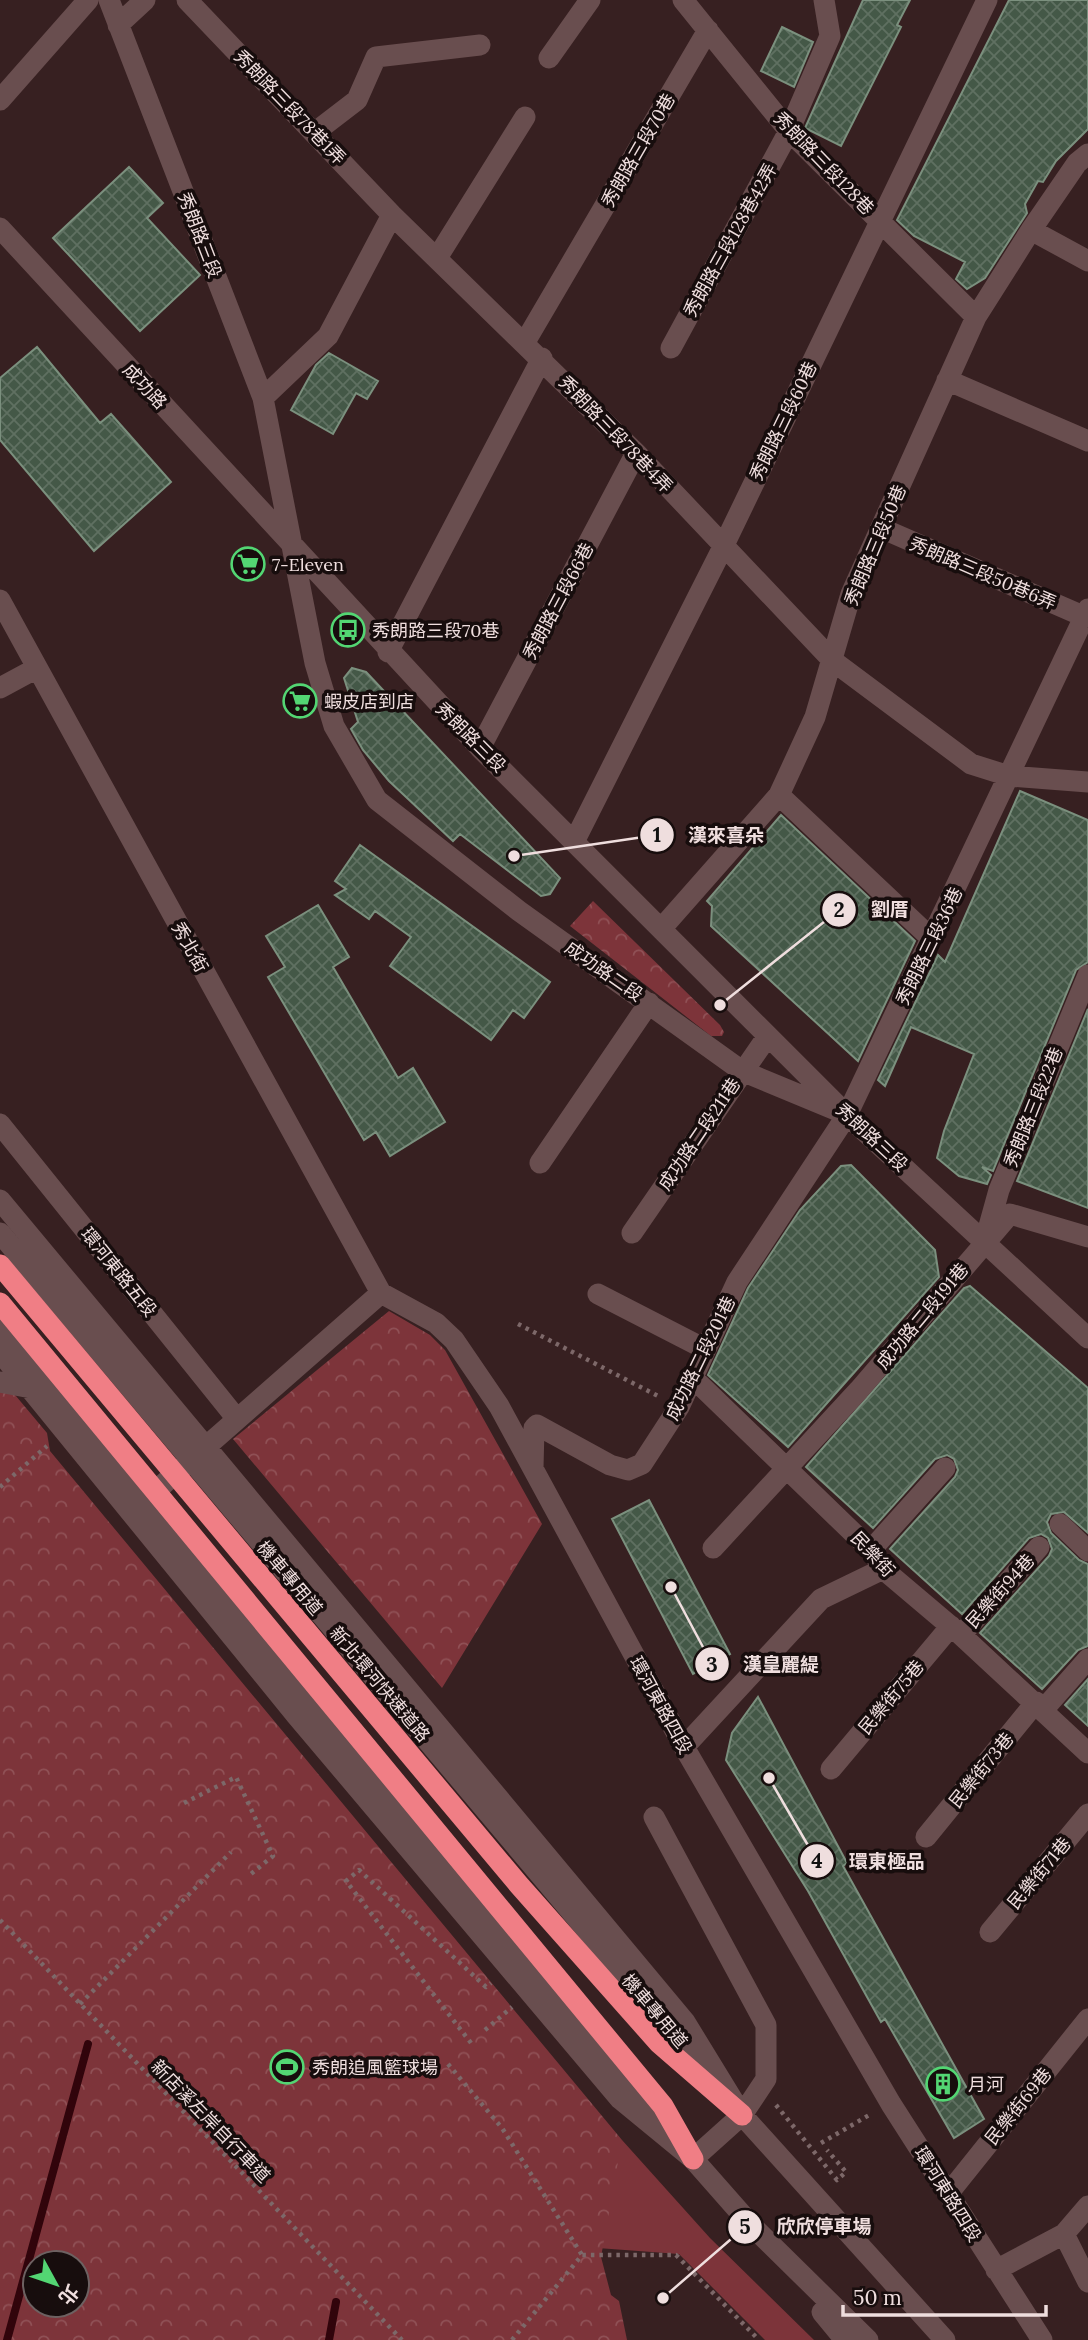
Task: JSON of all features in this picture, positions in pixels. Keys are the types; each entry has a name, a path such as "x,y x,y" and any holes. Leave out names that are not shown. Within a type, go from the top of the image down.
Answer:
{"highway":[{"name":"新北環河快速道路","path":"0,1265 190,1460 527,1895 659,2043 742,2115"},
{"path":"0,1303 143,1508 663,2106 694,2159"}],"street":[{"path":"0,100 88,0"},
{"name":"秀朗路三段","path":"109,0 263,398 290,545 480,748 575,840 767,1037 985,1242"},
{"path":"118,25 145,0"},
{"name":"秀朗路三段78巷1弄","path":"187,0 392,215"},
{"path":"550,58 590,0"},
{"name":"秀朗路三段128巷","path":"683,0 789,131 976,317"},
{"name":"秀朗路三段128巷42弄","path":"671,348 789,131 830,36 824,0"},
{"name":"秀朗路三段60巷","path":"575,840 724,545 987,0"},
{"name":"秀朗路三段70巷","path":"525,342 708,30"},
{"path":"314,133 358,100 376,57 481,45"},
{"path":"437,258 525,117"},
{"name":"秀朗路三段50巷","path":"661,929 779,795 815,716 851,594 976,317 1031,230 1084,162"},
{"path":"263,398 328,336 392,215"},
{"name":"秀朗路三段78巷4弄","path":"392,215 542,358 636,453 833,661 971,764 1009,776 1088,782"},
{"name":"成功路","path":"0,228 290,545"},
{"path":"1031,230 1088,261"},
{"path":"388,652 542,358"},
{"path":"947,380 1088,441"},
{"name":"秀朗路三段66巷","path":"480,748 636,453"},
{"name":"秀朗路三段50巷6弄","path":"881,528 1086,613"},
{"name":"成功路二段","path":"290,545 314,663 334,726 377,800 519,911 742,1071 847,1115"},
{"name":"秀北街","path":"0,600 381,1293"},
{"name":"秀朗路三段36巷","path":"847,1115 1009,776 1079,650 1086,613"},
{"path":"0,688 37,668"},
{"path":"779,795 932,939"},
{"name":"秀朗路三段22巷","path":"985,1242 999,1190 1088,975"},
{"path":"540,1163 649,1003"},
{"name":"成功路二段211巷","path":"632,1233 767,1037"},
{"name":"成功路二段201巷","path":"533,1469 534,1428 540,1425 610,1465 628,1470 642,1464 694,1379 705,1349 737,1282 847,1115"},
{"name":"環河東路五段","path":"0,1124 237,1419"},
{"path":"0,1200 190,1460"},
{"path":"1088,1237 1010,1214 985,1242 1088,1338"},
{"path":"0,1233 190,1460 685,2022 742,2115 945,2340"},
{"name":"成功路二段191巷","path":"713,1548 859,1390 985,1242"},
{"path":"143,1508 190,1460 381,1293"},
{"name":"環河東路四段","path":"381,1293 436,1323 454,1340 499,1406 684,1747 891,2105 1042,2340"},
{"path":"598,1294 705,1349"},
{"path":"0,1328 143,1508 296,1714 620,2099 694,2159 845,2340"},
{"path":"0,1352 143,1508"},
{"name":"民樂街","path":"694,1379 871,1550 883,1569 956,1630 1088,1753"},
{"path":"0,1382 31,1388"},
{"path":"871,1550 945,1468"},
{"path":"1060,1524 1088,1550"},
{"name":"民樂街94巷","path":"956,1630 1039,1547"},
{"path":"684,1747 821,1599 883,1569"},
{"name":"民樂街75巷","path":"831,1769 956,1630"},
{"name":"民樂街73巷","path":"926,1837 1039,1706 1088,1658"},
{"name":"民樂街71巷","path":"990,1932 1088,1814"},
{"path":"654,1817 766,2025 766,2079 742,2115 694,2159"},
{"name":"民樂街69巷","path":"948,2194 1088,2019"},
{"path":"996,2270 1064,2234 1088,2206"},
{"path":"752,2226 868,2340"},
{"path":"1064,2234 1088,2282"}],"path":[{"path":"518,1324 679,1407"},
{"path":"0,1488 49,1444"},
{"path":"184,1803 236,1777 274,1856 251,1874"},
{"path":"80,2004 231,1852"},
{"path":"471,2043 346,1881 359,1870 486,1987 495,1979"},
{"name":"新店溪左岸自行車道","path":"0,1920 402,2340"},
{"path":"485,2030 515,2004"},
{"path":"448,2064 502,2128 582,2255"},
{"path":"821,2143 871,2114"},
{"path":"816,2153 837,2180 846,2172 827,2150"},
{"path":"512,2340 582,2255"},
{"path":"582,2255 676,2255 759,2340"}],"green space":[{"path":"593,901 720,1025 724,1032 722,1036 711,1036 570,926"},
{"path":"389,1311 430,1335 445,1350 542,1524 442,1688 233,1439"},
{"path":"0,1377 47,1433 50,1451 622,2140 601,2257 611,2295 619,2301 627,2340 0,2340"},
{"path":"622,2140 710,2238 814,2340 765,2340 679,2254 584,2247 611,2148"}],"building":[{"path":"863,0 910,0 897,25 901,27 841,146 805,128"},
{"path":"1009,0 1088,0 1088,129 1056,161 1043,182 1038,181 1025,204 1027,213 985,278 967,289 956,279 965,262 914,236 897,220"},
{"path":"782,27 813,42 794,87 761,71"},
{"path":"129,167 163,203 147,218 200,275 140,331 53,238"},
{"path":"37,347 100,423 111,414 171,482 94,551 0,440 0,378"},
{"path":"329,353 378,381 367,399 356,393 333,434 291,410 316,365"},
{"path":"352,668 366,672 560,878 550,894 541,896 460,834 453,841 389,781 363,750 351,729 358,722 344,678"},
{"path":"1020,791 1088,820 1088,962 1076,970 993,1171 982,1167 991,1175 987,1184 959,1176 937,1158 944,1131 974,1054 911,1027 885,1086 878,1080 938,955 945,962"},
{"path":"781,815 915,941 858,1061 711,926 712,906 707,901"},
{"path":"360,845 550,982 524,1018 513,1010 491,1040 390,966 411,937 375,911 369,919 335,895 346,889 335,881"},
{"path":"318,905 349,957 333,967 398,1078 413,1068 445,1122 390,1156 376,1132 364,1140 268,977 285,967 266,936"},
{"path":"1088,1009 1088,1208 1017,1181"},
{"path":"851,1165 935,1250 939,1277 788,1447 708,1375 748,1288 800,1210 841,1166"},
{"path":"970,1286 1088,1388 1088,1533 1064,1512 1051,1514 1047,1522 1051,1533 1079,1560 1088,1564 1088,1646 1078,1650 1042,1689 980,1633 1049,1556 1052,1549 1048,1538 1041,1534 1029,1538 962,1614 890,1549 955,1477 958,1470 954,1459 947,1455 935,1459 873,1528 806,1467 964,1288"},
{"path":"649,1500 730,1654 693,1674 612,1519"},
{"path":"1088,1679 1088,1726 1065,1705"},
{"path":"758,1697 847,1863 843,1866 984,2119 954,2138 885,2019 881,2022 808,1891 726,1760 732,1733"}],"waterway":[{"path":"7,2340 88,2044"},
{"path":"329,2340 336,2302"}],"place":[{"name":"7-Eleven","path":"248,564"},
{"name":"秀朗路三段70巷","path":"348,630"},
{"name":"蝦皮店到店","path":"300,701"},
{"name":"漢來喜朵","path":"514,856"},
{"name":"劉厝","path":"720,1005"},
{"name":"漢皇麗緹","path":"671,1587"},
{"name":"環東極品","path":"769,1778"},
{"name":"秀朗追風籃球場","path":"287,2067"},
{"name":"月河","path":"943,2084"},
{"name":"欣欣停車場","path":"663,2298"}]}
